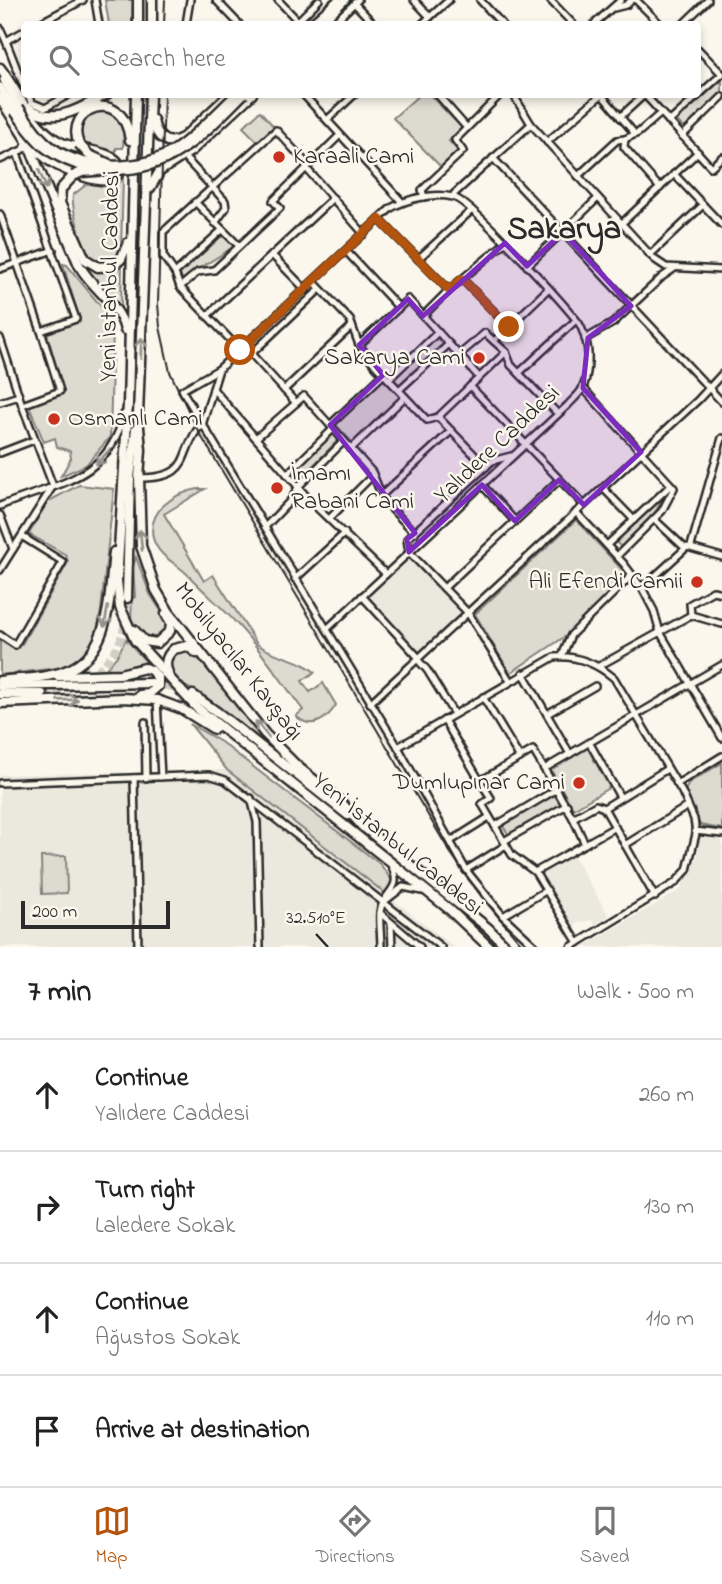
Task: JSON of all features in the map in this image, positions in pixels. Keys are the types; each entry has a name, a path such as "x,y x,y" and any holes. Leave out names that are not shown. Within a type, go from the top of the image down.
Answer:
{"highway":[{"path":"138,0 138,21"},
{"path":"152,0 152,21"},
{"path":"0,70 79,265 88,280 120,314 128,343"},
{"path":"0,98 39,114 56,116 98,98"},
{"name":"Yeni İstanbul Caddesi","path":"121,501 128,404 136,98"},
{"path":"150,99 158,136 165,141 175,142 184,137 226,98"},
{"path":"146,205 157,174 184,157 248,98"},
{"name":"Yeni İstanbul Caddesi","path":"138,416 150,99"},
{"path":"15,106 54,139 73,148 114,157 119,164 118,174 113,180 105,181 69,170 50,161 27,141"},
{"path":"109,167 89,155 79,144 76,130 83,116 96,108 111,108 121,114 127,123 134,160"},
{"path":"175,142 174,150 177,155 184,157"},
{"path":"109,167 73,176 61,189 60,203 85,259 98,267 116,264 125,253 132,230"},
{"path":"127,598 130,477 138,416"},
{"name":"Mobilyacılar Kavşağı","path":"138,416 141,450 141,546 156,590 169,612 282,752 339,800 363,827"},
{"path":"0,681 67,671 90,655 99,642 104,627 121,501"},
{"name":"Mobilyacılar Kavşağı","path":"121,501 117,581 120,607 135,640 188,695 247,749"},
{"path":"124,617 144,641 156,643 162,640 170,631 170,623 159,604 156,590"},
{"path":"188,695 165,666 166,658 174,649 187,646 194,650 218,675"},
{"path":"27,678 120,674 145,668 156,673 158,682 155,690 149,694 123,698"},
{"path":"0,687 131,681 152,683"},
{"path":"0,694 42,694"},
{"name":"Mobilyacılar Kavşağı","path":"188,695 217,712 363,827"},
{"name":"Mobilyacılar Kavşağı","path":"2,704 123,698 157,700 194,715 247,749"},
{"name":"Yeni İstanbul Caddesi","path":"247,749 428,892 489,947"},
{"name":"Yeni İstanbul Caddesi","path":"363,827 488,928 506,947"}],"main road":[{"path":"315,21 338,0"},
{"path":"323,21 345,0"},
{"path":"0,86 41,137 55,148 109,167 147,166 176,155 240,98"},
{"path":"109,167 166,154 185,142 232,98"}],"street":[{"path":"44,21 83,0"},
{"path":"95,0 98,21"},
{"path":"186,21 190,0"},
{"path":"216,0 236,21"},
{"path":"278,0 298,21"},
{"path":"302,21 319,0"},
{"path":"414,0 430,17"},
{"path":"425,21 449,0"},
{"path":"551,0 570,21"},
{"path":"600,21 621,0"},
{"path":"611,9 634,0 657,21"},
{"path":"686,21 708,0"},
{"path":"482,1 499,21"},
{"path":"335,21 356,2 372,21"},
{"path":"0,28 21,74"},
{"path":"6,41 21,33"},
{"path":"701,52 721,71 701,91"},
{"path":"682,136 722,97"},
{"path":"15,106 31,102 45,108 63,98"},
{"path":"307,98 402,202"},
{"path":"327,120 351,98"},
{"path":"442,98 467,128"},
{"path":"424,197 422,190 463,151 455,140 497,98"},
{"path":"515,98 531,124 650,255 666,267 722,270"},
{"path":"547,142 598,98"},
{"path":"604,98 635,134"},
{"path":"620,117 641,98"},
{"path":"647,98 711,167 722,157"},
{"path":"669,122 693,98"},
{"path":"578,176 617,140 635,134 661,113"},
{"path":"531,124 454,194 454,197 408,199 391,208 219,369 182,390 398,747 466,870 503,916 536,947"},
{"path":"296,403 251,354 180,287 175,273 163,256 163,232 276,130 364,234"},
{"path":"180,287 198,272 214,270 280,208 273,201 340,135"},
{"path":"625,139 624,147 660,188"},
{"path":"0,160 24,149 27,141"},
{"path":"621,224 698,152"},
{"path":"17,153 76,319 41,331"},
{"path":"184,157 225,201 226,208 215,222"},
{"path":"493,158 722,402"},
{"path":"674,174 722,225"},
{"name":"Yalıdere Caddesi","path":"327,629 583,388 587,368 587,345 576,320 505,243 472,210 454,197"},
{"path":"208,316 332,198"},
{"path":"527,266 598,198"},
{"path":"195,202 239,246"},
{"path":"650,255 704,205"},
{"path":"418,259 472,210"},
{"path":"0,214 60,391 22,405"},
{"path":"379,219 449,290"},
{"path":"175,273 222,230"},
{"path":"423,316 449,290 505,243"},
{"path":"0,269 53,250"},
{"path":"346,251 399,308"},
{"path":"272,255 306,290"},
{"path":"585,339 613,323 675,268"},
{"path":"462,279 509,327"},
{"path":"314,282 350,320 359,345 427,420 438,417 506,352"},
{"path":"251,354 320,289"},
{"path":"494,341 548,289"},
{"path":"359,345 408,299 479,377"},
{"path":"519,373 576,320"},
{"path":"284,390 352,326"},
{"path":"287,474 332,427 438,332"},
{"path":"459,355 485,333 506,352 511,365 558,414"},
{"path":"0,338 34,440 53,486"},
{"path":"399,390 449,344"},
{"path":"139,478 163,477 183,462 197,429 203,422 219,369"},
{"path":"370,704 698,400 722,374"},
{"path":"470,386 584,505"},
{"path":"583,388 674,488 662,511 617,556"},
{"path":"213,389 298,486 386,574"},
{"path":"0,402 19,396"},
{"path":"256,438 304,396 373,475 384,501 415,533"},
{"path":"351,449 405,397"},
{"path":"0,506 81,475 101,460 118,437 128,404"},
{"path":"438,417 486,467"},
{"path":"382,495 452,431"},
{"path":"642,588 688,547 722,439"},
{"path":"0,453 34,440"},
{"path":"265,527 292,499 298,486 344,441"},
{"path":"510,681 468,613 410,552 407,540 492,461 513,456"},
{"path":"329,519 373,475"},
{"path":"444,588 559,480"},
{"path":"482,485 515,521"},
{"path":"607,545 671,485"},
{"path":"0,570 53,486"},
{"path":"603,488 634,520"},
{"path":"576,512 617,556 642,588 654,611 660,632 722,738"},
{"path":"0,515 13,550"},
{"path":"654,519 688,547 722,557"},
{"path":"295,579 345,533"},
{"path":"0,635 15,645 63,562 23,537"},
{"path":"562,657 571,635 632,575"},
{"path":"691,615 690,604 713,590 722,593"},
{"path":"362,596 419,659 454,715"},
{"path":"599,666 691,615 722,624"},
{"path":"398,747 554,657 569,656 599,666 614,678 677,784 694,819 695,831 687,870 675,883 571,947"},
{"path":"544,769 722,665"},
{"path":"523,673 570,754"},
{"path":"547,714 595,686"},
{"path":"483,697 520,758"},
{"path":"157,700 161,777"},
{"path":"444,720 491,798 482,804 489,817 512,855 535,872 578,943"},
{"path":"145,722 146,778"},
{"path":"589,742 621,797"},
{"path":"480,781 533,750 575,816 585,844"},
{"path":"677,784 722,756"},
{"path":"604,807 667,769"},
{"path":"0,783 209,775 225,780 441,947"},
{"path":"134,778 138,947"},
{"path":"495,825 556,789"},
{"path":"251,798 257,822 260,947"},
{"path":"466,870 567,805"},
{"path":"575,816 597,805 604,807 655,897"},
{"path":"625,845 688,806"},
{"path":"451,841 489,817"},
{"path":"535,872 615,827"},
{"path":"695,831 722,834"},
{"path":"381,947 382,903 396,884 396,875 390,863"},
{"path":"382,903 403,887 428,892"},
{"path":"503,916 547,890"},
{"path":"380,913 420,947"},
{"path":"391,923 392,947"}],"highlighted area":[{"path":"563,232 631,306 588,338 583,388 641,452 584,505 559,480 515,521 482,485 409,552 407,539 415,533 330,425 383,375 359,345 408,299 423,316 505,243 527,266"}],"shaded area":[{"path":"105,0 133,0 132,21 108,21"},
{"path":"722,80 722,93 685,129 676,120"},
{"path":"416,98 433,98 462,128 449,141 458,151 441,167 393,118"},
{"path":"105,110 117,117 123,125 123,148 116,148 116,152 82,144 80,137 81,125 87,117"},
{"path":"260,111 275,128 259,143 243,127"},
{"path":"121,177 121,252 113,260 100,262 92,258 85,246 76,218 73,195 91,181 111,184"},
{"path":"222,235 234,246 183,279 178,274"},
{"path":"122,263 119,308 83,266 102,270"},
{"path":"63,264 67,265 108,315 113,328 110,437 86,465 61,476 71,458 70,451 57,447 55,438 44,442 29,406 63,391 47,333 80,321"},
{"path":"438,337 445,345 400,387 392,379"},
{"path":"385,378 402,397 354,444 335,424"},
{"path":"333,433 339,439 301,478 294,472"},
{"path":"79,485 114,489 96,637 87,652 65,667 0,675 0,640 12,647 22,644 68,562 66,555 29,534 47,502"},
{"path":"205,489 164,514 204,581 213,575 257,644 315,672 302,681 310,692 323,683 336,705 318,722 307,723 296,716 303,710 255,645 184,571 163,555 155,545 152,528 159,511 180,494"},
{"path":"666,493 653,516 621,547 615,541"},
{"path":"576,520 625,573 623,580 569,634 510,673 475,614"},
{"path":"136,557 150,594 167,620 167,630 157,640 147,639 131,620 132,598 135,597 133,567"},
{"path":"411,559 461,613 418,653 368,598"},
{"path":"126,639 147,663 123,670 104,671 117,656"},
{"path":"185,649 194,653 282,759 206,697 179,683 170,669 170,658"},
{"path":"190,724 221,742 380,864 390,878 396,880 386,894 227,770"},
{"path":"588,747 612,786 573,809 550,768"},
{"path":"722,763 722,829 700,825 685,790 690,782"},
{"path":"227,770 454,947 0,947 0,775"},
{"path":"555,795 561,804 509,835 502,825"},
{"path":"700,836 722,839 722,947 583,947 680,890 697,859"},
{"path":"572,854 609,916 595,925 592,920 572,927 540,873"},
{"path":"66,856 67,893 42,894 41,857"}],"tunnel":[{"path":"42,694 77,684 106,662 122,636 127,598"},
{"path":"153,683 181,689"}],"tram line":[{"path":"164,21 165,0"},
{"path":"164,98 158,304 170,372 197,429 450,852 481,896 524,947"}],"place":[{"name":"Karaali Cami","path":"279,157"},
{"name":"Sakarya Cami","path":"479,358"},
{"name":"Osmanlı Cami","path":"54,419"},
{"name":"İmamı Rabani Cami","path":"277,488"},
{"name":"Ali Efendi Camii","path":"697,582"},
{"name":"Dumlupınar Cami","path":"579,783"}],"district":[{"name":"Sakarya","path":"564,230"}],"route":[{"path":"240,350 379,219 449,290 462,279 509,327"}]}
